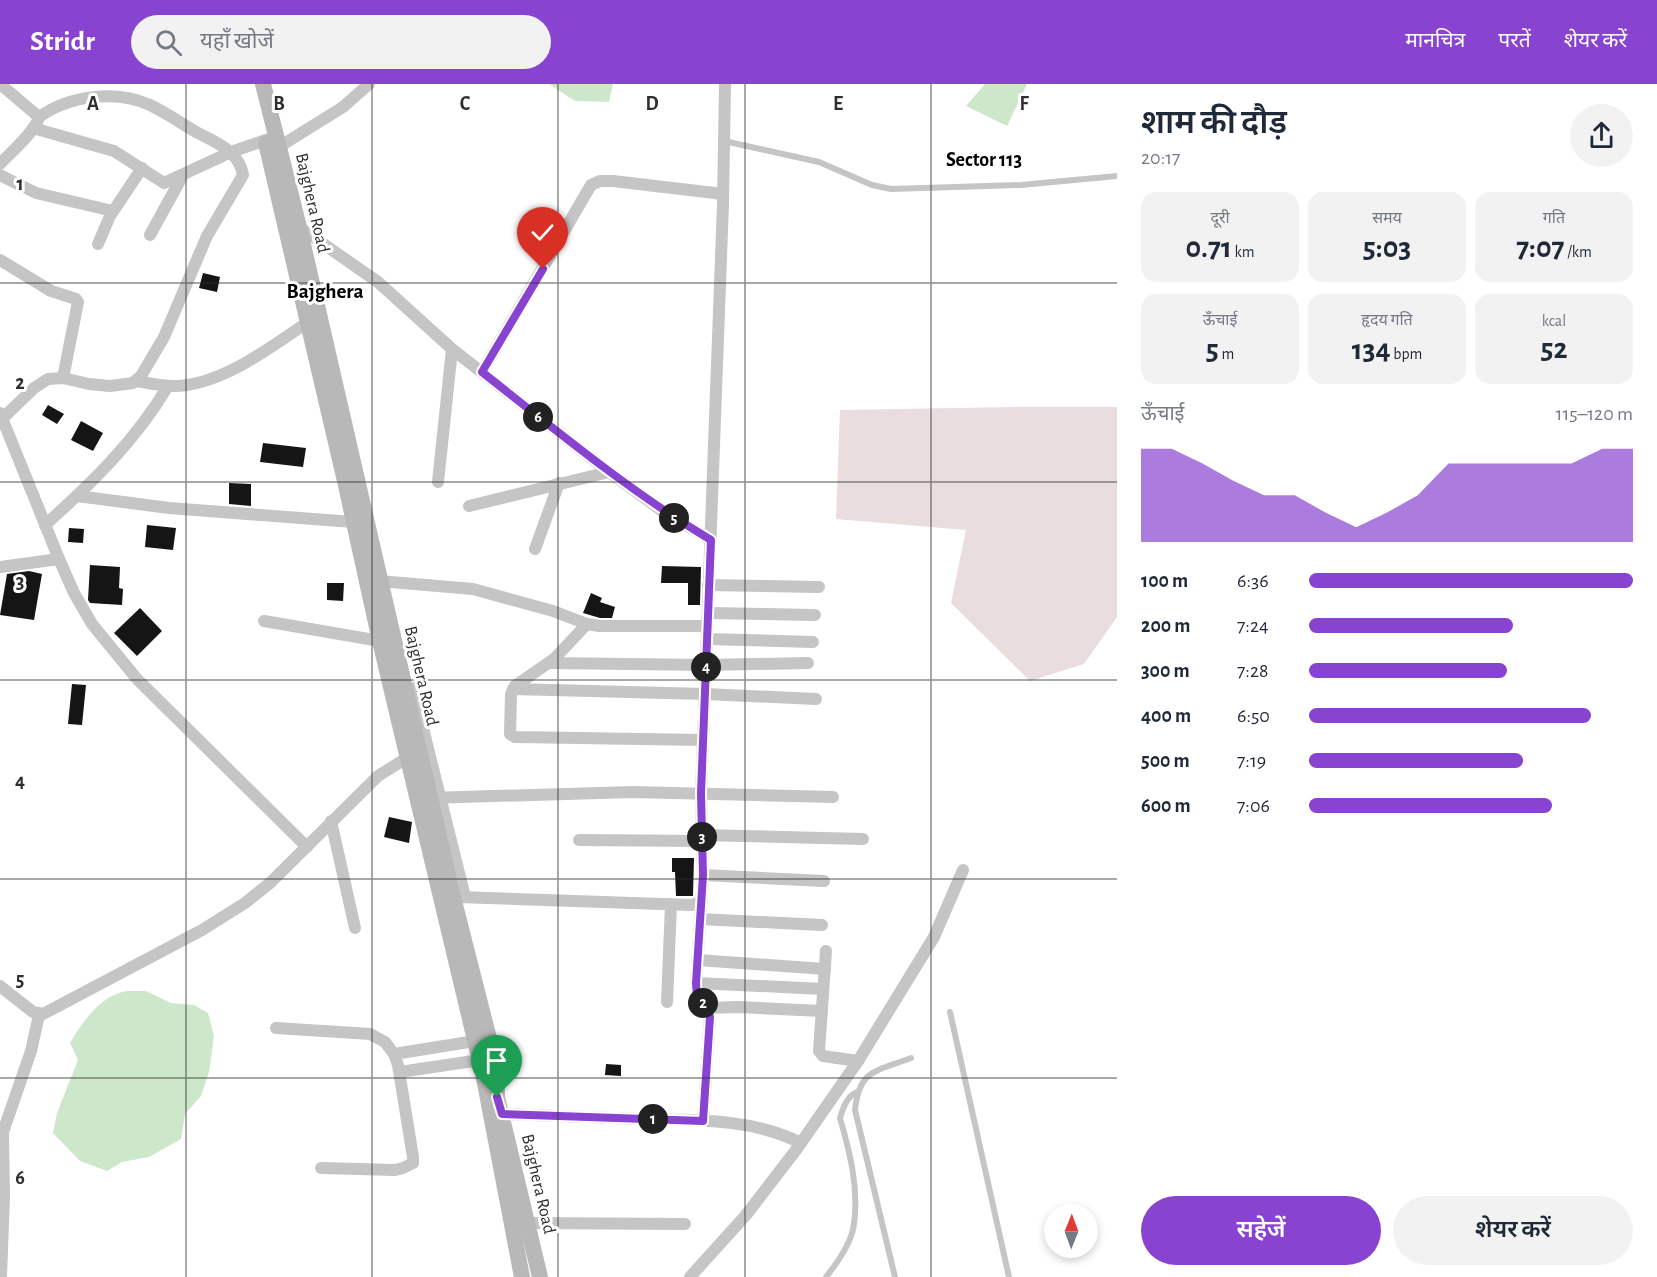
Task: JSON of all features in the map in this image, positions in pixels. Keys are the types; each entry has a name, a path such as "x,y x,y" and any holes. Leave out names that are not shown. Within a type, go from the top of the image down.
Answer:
{"main road":[{"name":"Bajghera Road","path":"251,84 299,227 383,581 413,754 484,1077 522,1277"},
{"name":"Bajghera Road","path":"263,84 272,144 308,322 380,641 413,754 435,798 496,1066 497,1097 540,1277"}],"street":[{"path":"0,84 39,117"},
{"path":"33,128 110,149 162,183 169,182 231,152 272,144 343,107 369,84"},
{"path":"703,1121 710,1017 708,1008 697,998 696,983 703,875 701,793 725,84"},
{"path":"0,164 33,128 39,117 47,111 78,100 118,97 148,105 231,152 241,165 242,179 207,236 164,337 145,371 136,381"},
{"path":"98,244 113,211 142,168"},
{"path":"150,235 184,174"},
{"path":"0,175 36,193 113,211"},
{"path":"482,372 591,185 600,181 613,181 723,194"},
{"path":"299,227 378,282 452,349 609,472 661,510 711,540"},
{"path":"0,260 51,291 77,300 78,310 63,378"},
{"path":"307,847 136,679 92,624 74,593 59,559 1,416 41,382 54,377 110,386 136,381 168,386 203,381 221,374 273,345 308,322"},
{"path":"438,482 452,349"},
{"path":"45,525 77,496 138,432 168,386"},
{"path":"469,507 609,472"},
{"path":"535,549 559,483"},
{"path":"77,496 170,508 353,522"},
{"path":"0,567 59,559"},
{"path":"813,642 587,624 553,611 473,589 383,581 435,798 633,792 833,797"},
{"path":"708,585 819,587"},
{"path":"708,613 815,615"},
{"path":"264,621 380,641"},
{"path":"587,624 549,663 513,689 509,731 515,736 703,740"},
{"path":"549,663 706,665 808,663"},
{"path":"513,689 816,699"},
{"path":"39,1015 202,930 258,893 378,776 413,754"},
{"path":"331,821 355,928"},
{"path":"579,840 863,839"},
{"path":"690,1277 746,1215 801,1143 858,1061 934,937 963,870"},
{"path":"703,875 824,880"},
{"path":"459,897 691,905 701,902"},
{"path":"667,1002 671,904"},
{"path":"700,919 822,925"},
{"path":"826,951 819,1051 821,1055 858,1061"},
{"path":"698,960 825,969"},
{"path":"696,983 823,989"},
{"path":"0,986 39,1015"},
{"path":"708,1008 822,1011"},
{"path":"1,1277 4,1196 3,1132 31,1051 39,1015"},
{"path":"276,1028 370,1034 385,1042 394,1054 400,1072 413,1163 395,1170 321,1168"},
{"path":"394,1054 475,1041"},
{"path":"400,1072 480,1060"},
{"path":"502,1114 703,1121 764,1128 801,1143"},
{"path":"526,1223 685,1224"}],"lane":[{"path":"724,141 819,162 872,185 891,189 1021,185 1117,176"},
{"path":"950,1012 1009,1277"},
{"path":"895,1277 855,1110 857,1092 869,1073 911,1058"},
{"path":"826,1277 844,1250 854,1226 855,1180 840,1118 851,1095 857,1092"}],"shaded area":[{"path":"549,84 613,84 609,102 575,101"},
{"path":"985,84 1027,84 1007,126 966,106"},
{"path":"1117,407 1117,617 1084,664 1030,681 951,603 966,530 836,519 840,410"},
{"path":"146,991 171,1003 194,1005 208,1013 214,1036 209,1072 201,1096 185,1114 181,1139 149,1157 122,1162 107,1171 80,1161 53,1133 57,1113 78,1060 70,1043 87,1018 101,1003 118,993"}],"building":[{"path":"203,273 220,277 217,292 199,288"},
{"path":"48,405 64,414 57,424 42,415"},
{"path":"81,421 103,433 93,451 71,440"},
{"path":"263,443 306,448 303,467 260,462"},
{"path":"229,483 251,484 251,506 229,504"},
{"path":"147,525 176,528 173,550 145,547"},
{"path":"69,528 84,529 83,543 68,542"},
{"path":"90,565 120,567 119,588 123,589 122,605 90,603 88,600"},
{"path":"662,566 701,567 700,605 688,605 688,583 661,583"},
{"path":"29,571 42,574 34,620 0,615 7,574"},
{"path":"327,583 344,583 343,601 327,600"},
{"path":"591,593 602,598 600,602 615,607 612,618 600,618 583,613"},
{"path":"140,608 162,631 137,656 114,633"},
{"path":"72,684 86,685 82,725 68,724"},
{"path":"389,817 412,822 409,843 384,837"},
{"path":"672,858 694,858 693,896 676,896"},
{"path":"606,1064 621,1065 621,1076 605,1075"}],"district":[{"name":"Sector 113","path":"984,160"},
{"name":"Bajghera","path":"325,291"}],"route":[{"path":"497,1097 502,1114 703,1121 710,1017 708,1008 697,998 696,983 703,875 701,793 711,540 661,510 609,472 482,372 543,269"}]}
